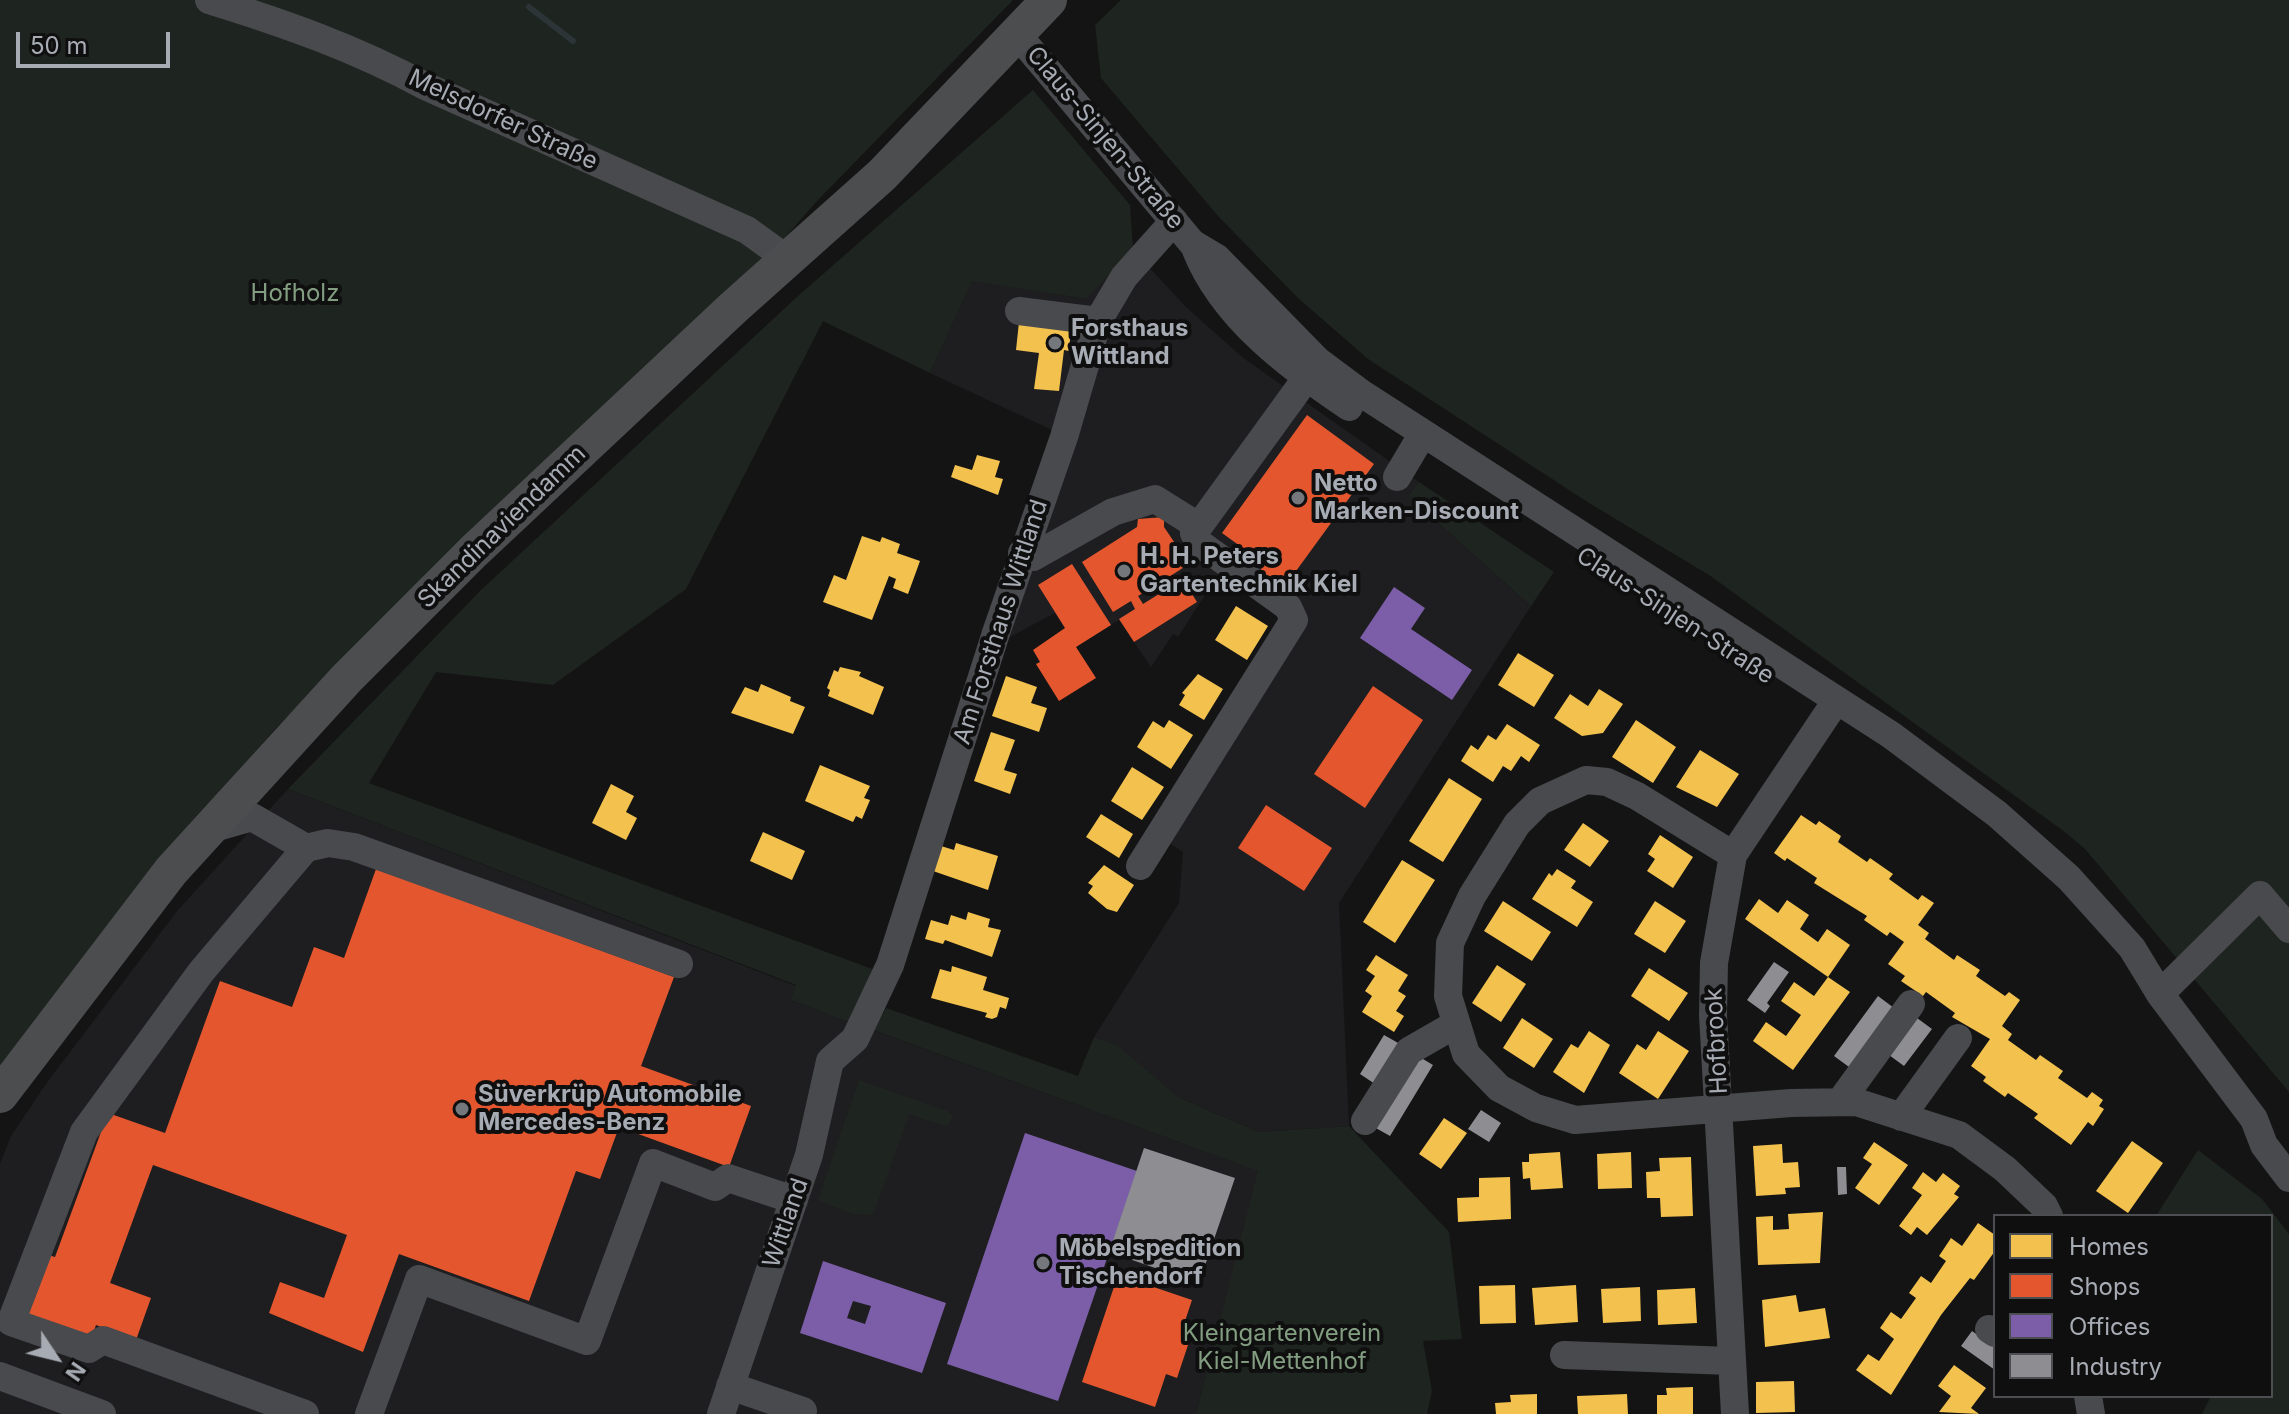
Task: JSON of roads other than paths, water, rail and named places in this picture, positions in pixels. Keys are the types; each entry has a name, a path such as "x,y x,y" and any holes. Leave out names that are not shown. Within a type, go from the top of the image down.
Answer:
{"main road":[{"name":"Skandinaviendamm","path":"0,1095 124,930 207,830 347,678 473,552 787,259 882,175 1049,0"}],"street":[{"name":"Melsdorfer Straße","path":"209,0 265,17 385,64 425,86 747,230 787,259"},
{"name":"Claus-Sinjen-Straße","path":"1017,34 1192,243 1217,258 1312,370 1832,707 1948,775 2069,878 2132,948 2160,994 2254,1119 2264,1145 2289,1178"},
{"name":"Am Forsthaus Wittland","path":"855,1039 890,965 1022,553 1064,437 1098,321 1124,277 1174,221"},
{"path":"1019,311 1098,321"},
{"path":"1140,866 1294,620 1288,607 1199,543 1194,533 1312,370"},
{"path":"1397,477 1418,441"},
{"path":"1022,553 1033,557 1113,512 1155,499 1167,503 1198,526"},
{"name":"Hofbrook","path":"1735,1414 1713,1015 1714,963 1733,855 1832,707"},
{"path":"1733,855 1607,782 1586,780 1540,801 1517,824 1472,896 1450,943 1448,996 1466,1054 1499,1088 1536,1108 1575,1120 1856,1102 1959,1135 2005,1169 2044,1206 2048,1214"},
{"path":"251,781 252,817"},
{"path":"207,830 252,817 306,848"},
{"path":"305,1414 103,1340 89,1349 11,1322 84,1132 201,972 306,848 328,843 354,847 679,964"},
{"path":"2160,994 2260,895 2289,929"},
{"path":"1840,1102 1911,1004"},
{"path":"1365,1121 1409,1051 1456,1024"},
{"path":"1901,1117 1958,1038"},
{"name":"Wittland","path":"721,1414 818,1124 830,1061 855,1039"},
{"name":"Claus-Sinjen-Straße","path":"2254,1119 2275,1134 2289,1153"},
{"path":"369,1414 419,1279 587,1341 653,1163 715,1187 728,1178 794,1200"},
{"path":"1564,1355 1731,1361"},
{"path":"0,1376 102,1414"},
{"path":"730,1386 803,1411 802,1414"}],"waterway":[{"path":"529,7 573,41"}],"place":[{"name":"Forsthaus Wittland","path":"1055,343"},
{"name":"Netto Marken-Discount","path":"1298,498"},
{"name":"H. H. Peters Gartentechnik Kiel","path":"1124,571"},
{"name":"Süverkrüp Automobile Mercedes-Benz","path":"462,1109"},
{"name":"Möbelspedition Tischendorf","path":"1043,1263"}],"park label":[{"name":"Hofholz","path":"295,294"},
{"name":"Kleingartenverein Kiel-Mettenhof","path":"1282,1348"}]}
